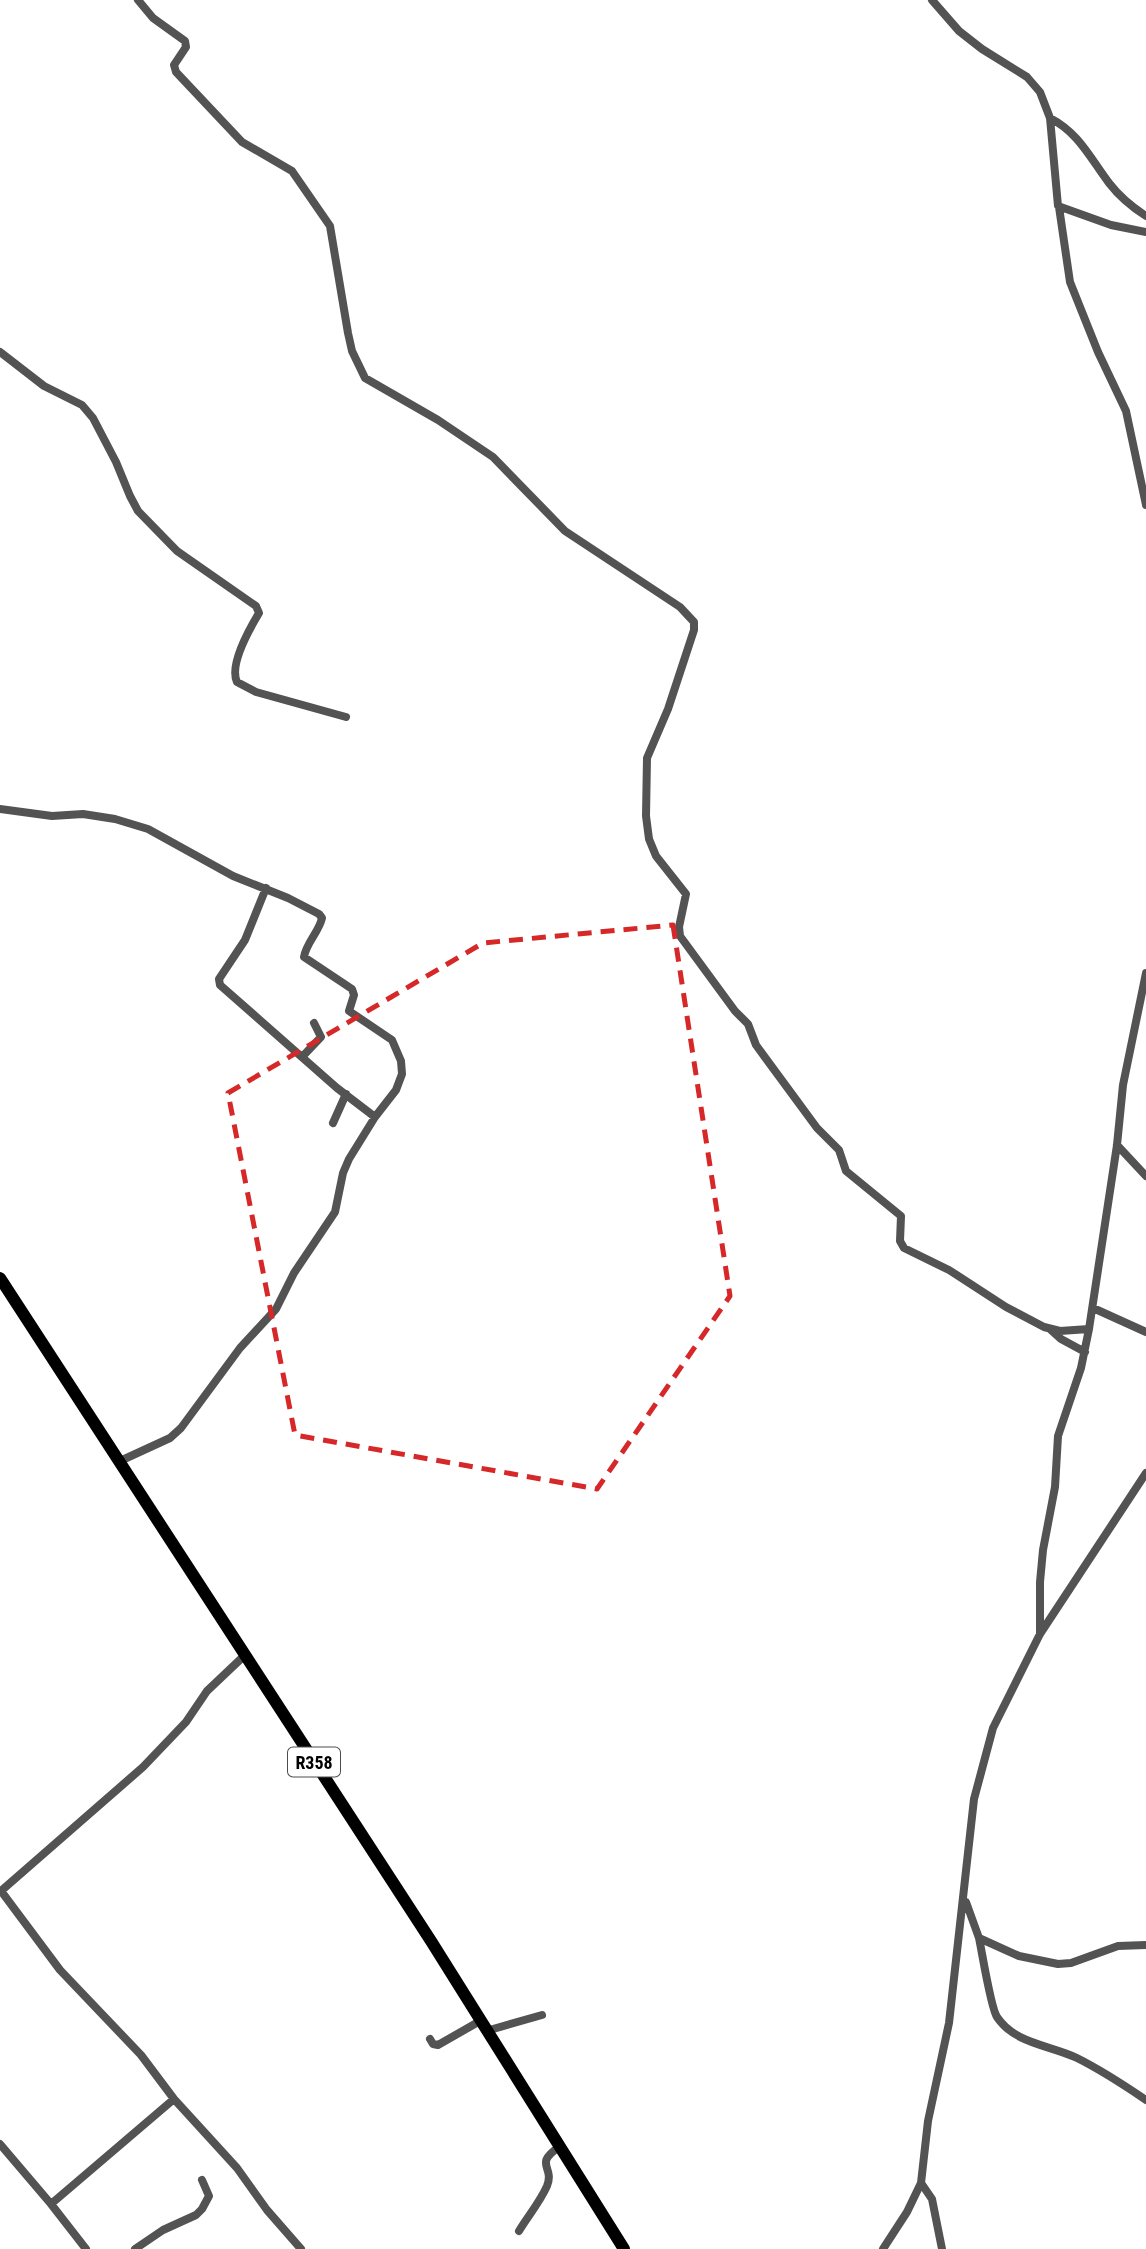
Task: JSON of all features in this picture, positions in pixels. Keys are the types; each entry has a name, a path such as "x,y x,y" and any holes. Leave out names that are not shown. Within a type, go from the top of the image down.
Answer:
{"main road":[{"name":"R358","path":"0,1278 431,1941 624,2249"}],"street":[{"path":"138,0 153,18 186,41 186,47 174,65 176,72 242,142 292,171 330,226 352,351 365,378 493,457 565,531 689,615 694,622 690,644 668,709 646,758 646,817 649,839 656,856 686,894 679,927 680,936 734,1011 748,1024 756,1045 817,1128 839,1150 846,1171 901,1216 900,1241 904,1248 949,1270 1006,1307 1050,1329 1061,1339 1085,1352"},
{"path":"932,0 944,17 959,31 1035,85 1040,92 1050,118 1056,201 1070,282 1098,352 1126,411 1146,505"},
{"path":"1050,118 1073,134 1116,191 1146,216"},
{"path":"1059,208 1111,225 1146,232"},
{"path":"0,352 44,386 79,402 97,426 138,511 177,551 256,606 259,613 250,628 235,668 236,682 256,692 346,717"},
{"path":"0,809 52,816 83,814 141,826 165,836 241,880 266,888 321,916 320,928 304,956 352,989 354,995 350,1012 389,1037 401,1061 402,1076 396,1090 375,1117 343,1173 332,1218 293,1273 275,1309 240,1348 176,1434 120,1461"},
{"path":"266,888 249,933 218,981 228,993 375,1117"},
{"path":"1040,1634 1040,1583 1055,1487 1058,1436 1085,1352 1118,1145 1124,1085 1146,973"},
{"path":"302,1057 321,1038 314,1023"},
{"path":"333,1122 346,1094"},
{"path":"1118,1145 1146,1175"},
{"path":"1093,1308 1146,1332"},
{"path":"1050,1329 1089,1329"},
{"path":"883,2249 907,2212 921,2183 928,2121 949,2023 965,1898 972,1812 986,1749 998,1715 1040,1634 1146,1474"},
{"path":"245,1655 207,1691 186,1722 143,1767 1,1891 53,1961 129,2042 174,2099 237,2168 267,2210 300,2249"},
{"path":"965,1898 979,1938 995,2013 1006,2027 1033,2043 1077,2058 1119,2081 1146,2100"},
{"path":"979,1938 1019,1956 1058,1964 1071,1963 1118,1946 1146,1945"},
{"path":"430,2039 433,2044 438,2045 483,2026 542,2015"},
{"path":"51,2204 174,2099"},
{"path":"0,2144 86,2249"},
{"path":"519,2231 547,2186 549,2174 546,2159 559,2147"},
{"path":"135,2249 202,2209 209,2196 202,2180"},
{"path":"921,2183 932,2199 942,2249"}],"highlighted area":[{"path":"673,925 730,1296 597,1489 295,1435 228,1093 483,943"}]}
